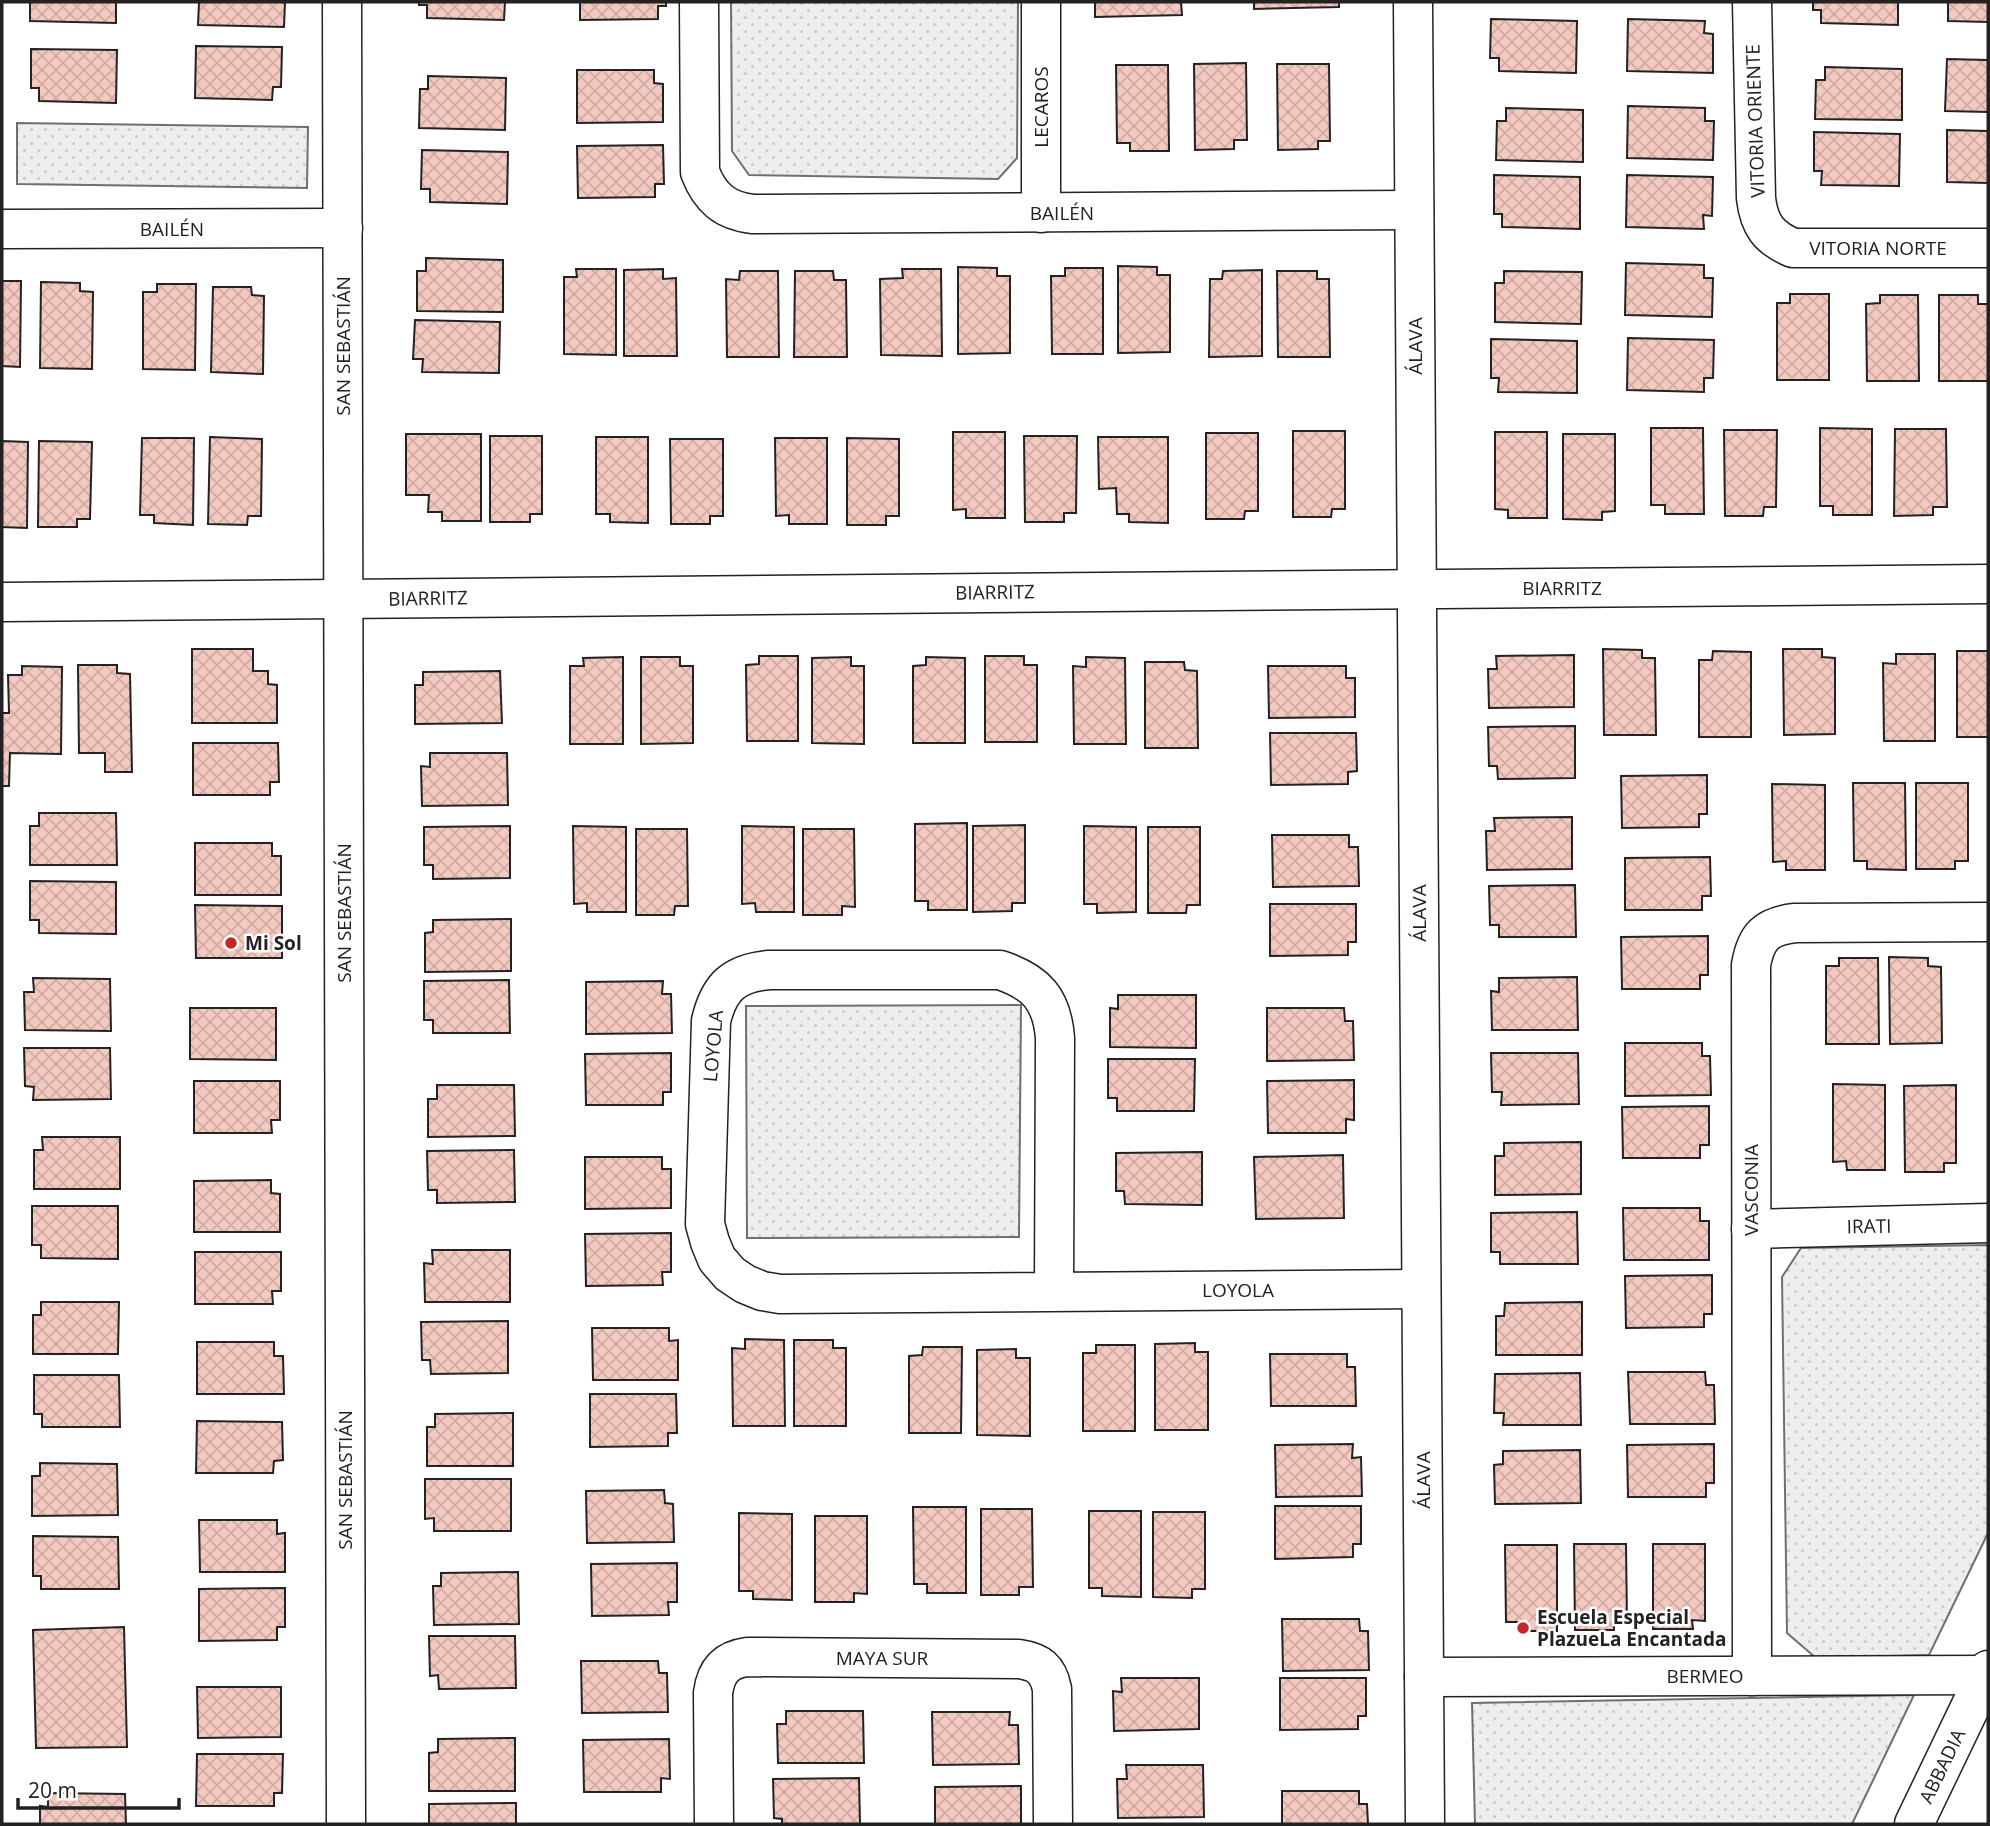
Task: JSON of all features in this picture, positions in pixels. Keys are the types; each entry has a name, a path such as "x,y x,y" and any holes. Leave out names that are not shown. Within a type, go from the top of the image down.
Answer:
{"street":[{"name":"SAN SEBASTIÁN","path":"342,2 346,1824"},
{"name":"BAILÉN","path":"699,2 700,172 713,198 739,212 1414,210"},
{"name":"LECAROS","path":"1041,2 1041,213"},
{"name":"ÁLAVA","path":"1413,2 1425,1824"},
{"name":"VITORIA ORIENTE","path":"1752,2 1756,198 1762,225 1772,237"},
{"name":"BAILÉN","path":"2,229 343,229"},
{"name":"VITORIA NORTE","path":"1772,237 1793,248 1988,248"},
{"name":"BIARRITZ","path":"2,602 1988,584"},
{"name":"VASCONIA","path":"1752,1676 1751,965 1754,949 1763,934 1778,925 1795,923 1988,922"},
{"name":"LOYOLA","path":"1054,1291 1054,1020 1037,989 1020,976 1000,970 753,971 738,977 725,988 715,1003 712,1021 705,1224 718,1259 730,1273 745,1284 762,1291 780,1293 1421,1289"},
{"name":"IRATI","path":"1751,1229 1988,1223"},
{"name":"MAYA SUR","path":"713,1824 715,1679 721,1668 733,1659 747,1657 1019,1659 1032,1661 1043,1667 1052,1689 1053,1824"},
{"name":"BERMEO","path":"1424,1677 1987,1673"},
{"name":"ABBADIA","path":"1914,1824 1987,1673"}],"shaded area":[{"path":"731,2 1018,2 1017,158 998,179 749,175 732,151"},
{"path":"17,123 308,127 307,188 17,184"},
{"path":"1021,1005 1019,1237 747,1238 746,1006"},
{"path":"1988,1245 1988,1533 1929,1655 1816,1658 1787,1633 1782,1277 1801,1248"},
{"path":"1914,1695 1852,1824 1475,1824 1472,1703"}],"building":[{"path":"30,2 116,2 116,23 30,21"},
{"path":"199,2 285,2 284,27 198,25"},
{"path":"419,2 505,2 504,20 427,18 427,5 419,5"},
{"path":"580,2 666,2 666,6 658,6 658,19 580,20"},
{"path":"1095,2 1181,2 1182,15 1095,17"},
{"path":"1254,2 1339,2 1339,7 1254,9"},
{"path":"1813,2 1898,2 1898,25 1821,23 1821,10 1813,10"},
{"path":"1948,2 1988,2 1988,22 1948,21"},
{"path":"1491,19 1577,21 1576,73 1499,71 1499,58 1490,58"},
{"path":"1628,19 1705,21 1704,33 1713,34 1713,73 1627,71"},
{"path":"196,46 282,47 281,87 273,87 272,100 195,98"},
{"path":"31,49 117,50 116,103 39,101 39,88 31,88"},
{"path":"1947,59 1988,60 1988,112 1945,111"},
{"path":"1246,63 1247,140 1234,140 1234,149 1195,150 1194,64"},
{"path":"1277,64 1329,64 1330,141 1318,141 1318,149 1278,150"},
{"path":"1116,65 1168,65 1169,151 1130,151 1130,143 1117,143"},
{"path":"1825,67 1902,69 1902,120 1815,119 1816,80 1825,80"},
{"path":"577,70 654,70 654,83 663,84 663,122 577,123"},
{"path":"428,76 506,78 505,130 419,128 420,89 428,89"},
{"path":"1628,106 1705,108 1705,121 1714,121 1713,160 1627,158"},
{"path":"1506,108 1583,110 1583,162 1496,160 1497,121 1506,121"},
{"path":"1947,130 1988,131 1988,183 1947,182"},
{"path":"1814,132 1900,134 1899,186 1821,185 1822,171 1814,171"},
{"path":"663,145 664,184 655,184 655,197 578,198 577,146"},
{"path":"422,150 508,152 507,204 430,202 430,189 421,189"},
{"path":"1494,175 1580,177 1580,229 1502,227 1502,214 1494,214"},
{"path":"1627,175 1713,177 1712,216 1703,215 1704,229 1626,227"},
{"path":"426,258 503,260 503,312 417,311 417,271 426,271"},
{"path":"1626,263 1704,265 1704,278 1713,278 1712,317 1625,315"},
{"path":"1118,266 1157,267 1157,275 1170,275 1170,352 1118,353"},
{"path":"958,267 997,268 997,276 1010,276 1010,353 958,354"},
{"path":"1065,268 1103,268 1103,354 1052,354 1051,276 1065,276"},
{"path":"576,269 616,269 616,355 564,354 564,277 577,277"},
{"path":"663,269 663,279 676,278 677,356 624,356 624,270"},
{"path":"902,269 941,269 942,356 881,355 880,279 903,278"},
{"path":"1262,270 1262,356 1209,357 1210,279 1222,279 1223,271"},
{"path":"740,271 778,271 779,357 727,357 726,279 739,280"},
{"path":"795,271 833,271 834,280 846,280 847,357 794,357"},
{"path":"1277,271 1317,271 1317,279 1329,279 1330,357 1278,357"},
{"path":"1504,271 1582,272 1581,324 1495,322 1495,283 1504,283"},
{"path":"2,281 21,281 20,367 2,366"},
{"path":"41,282 80,283 80,291 93,292 92,369 40,368"},
{"path":"157,284 196,284 195,370 143,369 143,292 157,292"},
{"path":"213,287 251,287 252,295 264,296 263,374 211,372"},
{"path":"1790,294 1829,294 1829,380 1777,380 1777,303 1790,303"},
{"path":"1880,295 1918,295 1919,381 1867,381 1866,304 1880,303"},
{"path":"1939,295 1978,295 1978,304 1988,304 1988,381 1939,381"},
{"path":"415,320 500,322 499,373 422,372 423,359 413,359"},
{"path":"1628,338 1714,340 1713,378 1704,378 1704,392 1627,390"},
{"path":"1491,339 1577,341 1577,393 1498,392 1499,378 1491,378"},
{"path":"1651,428 1703,428 1704,514 1665,514 1665,505 1651,505"},
{"path":"1820,428 1872,429 1872,515 1833,515 1833,506 1820,506"},
{"path":"1895,429 1946,429 1947,507 1933,507 1933,515 1894,516"},
{"path":"1724,430 1777,430 1776,507 1764,507 1763,516 1725,516"},
{"path":"1293,431 1345,431 1345,509 1332,509 1331,517 1293,517"},
{"path":"953,432 1005,432 1005,518 966,518 966,509 953,510"},
{"path":"1495,432 1547,432 1547,518 1508,518 1508,510 1495,509"},
{"path":"1206,433 1258,433 1258,511 1245,511 1244,519 1206,519"},
{"path":"406,434 481,434 481,521 442,521 442,512 428,512 429,495 406,495"},
{"path":"1563,434 1615,434 1615,511 1602,512 1602,520 1563,519"},
{"path":"490,436 542,436 542,514 530,514 530,522 490,522"},
{"path":"1024,436 1077,436 1076,513 1064,513 1064,522 1025,522"},
{"path":"210,437 262,439 261,516 248,516 247,525 208,524"},
{"path":"596,437 648,437 648,523 610,522 610,514 596,514"},
{"path":"1098,437 1168,437 1168,523 1129,522 1129,514 1117,514 1116,488 1099,489"},
{"path":"142,438 194,438 193,525 154,523 154,515 140,515"},
{"path":"775,438 827,438 827,524 789,524 789,515 776,516"},
{"path":"847,438 899,439 899,516 886,516 886,525 847,525"},
{"path":"670,439 723,439 723,516 710,516 710,524 671,524"},
{"path":"2,441 28,442 27,528 2,527"},
{"path":"39,441 92,442 90,519 77,519 77,527 38,527"},
{"path":"192,649 253,649 253,671 268,671 268,684 277,685 277,723 192,723"},
{"path":"1603,649 1642,650 1642,658 1655,658 1656,735 1604,735"},
{"path":"1783,649 1822,649 1822,657 1835,658 1835,734 1784,735"},
{"path":"1713,651 1751,652 1751,737 1699,737 1699,660 1712,660"},
{"path":"1957,651 1988,651 1988,737 1957,737"},
{"path":"1896,654 1935,654 1935,741 1884,741 1883,663 1896,664"},
{"path":"1574,655 1574,707 1489,708 1488,669 1497,669 1496,656"},
{"path":"759,656 798,656 798,741 747,741 746,665 759,664"},
{"path":"985,656 1024,656 1024,665 1037,665 1037,742 985,742"},
{"path":"623,657 623,744 570,744 570,666 584,666 583,658"},
{"path":"641,657 680,657 680,666 693,666 693,743 641,744"},
{"path":"851,657 851,666 864,666 864,744 812,743 812,658"},
{"path":"926,657 965,658 965,743 913,743 913,666 926,665"},
{"path":"1086,657 1125,658 1126,744 1074,744 1073,666 1086,667"},
{"path":"1145,662 1184,662 1185,670 1197,671 1198,748 1145,748"},
{"path":"78,665 117,665 117,673 130,674 132,772 105,772 105,753 79,753"},
{"path":"22,666 62,667 61,754 10,753 9,786 2,786 2,713 9,713 8,675 22,675"},
{"path":"1268,666 1346,666 1346,678 1355,678 1355,717 1269,718"},
{"path":"500,671 502,723 415,724 415,685 423,685 423,672"},
{"path":"1575,726 1575,778 1498,779 1497,766 1489,766 1488,727"},
{"path":"1270,733 1356,733 1357,771 1348,772 1348,784 1271,785"},
{"path":"193,743 278,743 279,782 270,782 270,795 193,795"},
{"path":"430,753 507,753 508,805 422,806 421,766 430,767"},
{"path":"1707,775 1707,814 1699,814 1699,827 1622,828 1621,776"},
{"path":"1853,783 1905,783 1906,870 1867,869 1867,861 1854,861"},
{"path":"1916,783 1968,783 1968,861 1955,861 1955,869 1916,869"},
{"path":"1772,784 1825,785 1825,870 1786,870 1786,861 1773,862"},
{"path":"39,813 116,813 117,865 30,865 30,826 39,826"},
{"path":"1572,817 1572,869 1487,870 1486,831 1495,831 1494,818"},
{"path":"967,823 967,910 928,910 928,901 915,901 915,824"},
{"path":"1025,825 1025,903 1012,903 1012,911 973,912 973,826"},
{"path":"510,826 510,878 433,879 433,865 424,865 424,827"},
{"path":"573,826 626,827 626,912 587,912 587,903 574,904"},
{"path":"742,826 794,827 794,912 756,912 755,903 742,904"},
{"path":"1084,826 1136,827 1136,912 1097,913 1097,904 1084,904"},
{"path":"1148,827 1200,827 1200,905 1187,905 1186,913 1148,913"},
{"path":"636,829 687,829 688,906 675,906 674,915 636,915"},
{"path":"803,829 854,829 855,907 842,906 842,915 803,915"},
{"path":"1272,835 1349,835 1349,847 1358,847 1359,886 1273,887"},
{"path":"195,843 272,843 272,856 281,856 281,895 195,895"},
{"path":"1710,857 1711,896 1702,896 1702,910 1625,910 1625,858"},
{"path":"30,881 116,882 116,934 39,933 39,920 30,920"},
{"path":"1575,885 1576,937 1499,937 1499,925 1490,925 1489,886"},
{"path":"1270,904 1356,904 1356,942 1348,942 1348,955 1270,956"},
{"path":"195,905 282,906 282,958 196,958"},
{"path":"511,919 511,971 425,972 425,933 433,932 433,920"},
{"path":"1708,936 1708,975 1700,975 1700,989 1622,989 1621,937"},
{"path":"1889,957 1928,958 1928,966 1941,967 1942,1043 1890,1044"},
{"path":"1839,958 1878,958 1879,1044 1826,1044 1826,966 1839,966"},
{"path":"1577,977 1578,1030 1492,1030 1491,991 1499,992 1499,978"},
{"path":"33,978 110,979 111,1031 25,1030 24,992 34,992"},
{"path":"509,980 510,1033 433,1033 433,1020 424,1020 424,981"},
{"path":"663,981 662,994 671,994 672,1033 586,1034 586,982"},
{"path":"1118,995 1196,995 1196,1048 1110,1047 1110,1008 1118,1009"},
{"path":"190,1008 276,1008 276,1060 190,1059"},
{"path":"1267,1008 1344,1008 1345,1021 1353,1021 1354,1060 1267,1061"},
{"path":"1625,1043 1702,1043 1702,1056 1710,1056 1711,1095 1625,1096"},
{"path":"24,1048 110,1048 111,1099 33,1100 34,1087 25,1086"},
{"path":"671,1053 671,1092 663,1092 663,1105 586,1105 585,1054"},
{"path":"1491,1053 1578,1053 1579,1104 1501,1105 1502,1092 1492,1092"},
{"path":"1108,1059 1195,1059 1194,1111 1117,1111 1117,1098 1108,1098"},
{"path":"1354,1080 1354,1120 1346,1119 1346,1133 1268,1133 1267,1081"},
{"path":"194,1081 280,1081 280,1120 271,1120 272,1133 194,1133"},
{"path":"1833,1084 1885,1085 1885,1170 1847,1170 1846,1161 1833,1162"},
{"path":"437,1085 514,1085 515,1136 428,1137 428,1099 437,1099"},
{"path":"1956,1085 1956,1163 1944,1163 1944,1172 1905,1172 1904,1086"},
{"path":"1709,1106 1709,1145 1700,1145 1700,1158 1623,1158 1622,1107"},
{"path":"42,1137 120,1137 120,1189 34,1189 34,1150 43,1150"},
{"path":"1581,1142 1581,1194 1495,1195 1495,1156 1504,1156 1504,1143"},
{"path":"514,1150 515,1202 437,1203 437,1190 428,1190 427,1151"},
{"path":"1202,1152 1202,1205 1125,1204 1124,1191 1116,1191 1116,1153"},
{"path":"1343,1155 1344,1218 1256,1219 1254,1157"},
{"path":"585,1157 662,1157 662,1169 671,1169 671,1208 585,1209"},
{"path":"271,1180 271,1193 280,1194 280,1232 194,1232 194,1181"},
{"path":"32,1206 118,1206 118,1259 41,1258 41,1245 32,1245"},
{"path":"1623,1208 1700,1208 1700,1221 1709,1221 1709,1260 1624,1260"},
{"path":"1577,1212 1578,1264 1500,1264 1500,1252 1491,1252 1491,1213"},
{"path":"671,1233 671,1272 662,1272 663,1285 586,1286 585,1234"},
{"path":"432,1250 510,1250 510,1302 425,1302 424,1263 433,1264"},
{"path":"195,1252 281,1252 281,1291 272,1291 273,1304 195,1304"},
{"path":"1712,1275 1712,1314 1704,1314 1704,1327 1626,1328 1625,1276"},
{"path":"41,1302 119,1302 118,1354 33,1354 33,1315 41,1315"},
{"path":"1582,1302 1582,1355 1496,1355 1496,1316 1504,1316 1505,1303"},
{"path":"508,1321 508,1373 431,1374 430,1360 422,1360 421,1322"},
{"path":"592,1328 669,1328 669,1341 678,1340 678,1380 593,1380"},
{"path":"745,1339 784,1340 785,1426 733,1426 732,1348 745,1349"},
{"path":"794,1340 833,1340 833,1348 846,1348 846,1426 794,1426"},
{"path":"197,1342 274,1342 274,1356 283,1356 284,1394 197,1394"},
{"path":"1195,1343 1195,1352 1208,1352 1208,1430 1155,1430 1155,1344"},
{"path":"1096,1345 1135,1345 1135,1431 1083,1431 1083,1353 1096,1353"},
{"path":"923,1347 962,1347 961,1433 909,1433 909,1356 922,1355"},
{"path":"1016,1349 1016,1358 1030,1358 1030,1436 977,1435 977,1350"},
{"path":"1270,1354 1347,1354 1347,1367 1355,1367 1356,1406 1271,1406"},
{"path":"1628,1372 1705,1372 1706,1385 1714,1385 1715,1424 1630,1424"},
{"path":"1580,1373 1581,1425 1503,1425 1504,1413 1494,1413 1495,1374"},
{"path":"34,1375 119,1375 120,1427 42,1427 42,1414 34,1414"},
{"path":"590,1394 676,1394 677,1433 668,1433 668,1446 590,1447"},
{"path":"513,1413 513,1466 427,1466 427,1427 435,1427 435,1414"},
{"path":"197,1421 282,1422 283,1460 274,1461 273,1473 196,1473"},
{"path":"1353,1444 1352,1458 1361,1457 1362,1496 1276,1497 1275,1445"},
{"path":"1714,1444 1714,1483 1706,1483 1706,1497 1628,1497 1627,1445"},
{"path":"1580,1450 1581,1503 1495,1504 1494,1465 1503,1464 1503,1451"},
{"path":"40,1463 117,1464 118,1515 32,1516 32,1476 40,1476"},
{"path":"425,1479 511,1479 511,1531 434,1531 434,1518 425,1519"},
{"path":"664,1490 665,1503 673,1504 674,1542 587,1543 586,1491"},
{"path":"1275,1506 1361,1506 1361,1544 1353,1544 1353,1557 1275,1559"},
{"path":"913,1507 966,1507 966,1593 927,1593 927,1584 914,1584"},
{"path":"981,1509 1032,1509 1033,1587 1019,1587 1019,1595 981,1595"},
{"path":"1089,1511 1141,1511 1141,1597 1102,1596 1102,1588 1089,1588"},
{"path":"1153,1512 1205,1512 1205,1589 1192,1589 1192,1598 1153,1597"},
{"path":"739,1513 792,1514 792,1600 753,1599 753,1591 739,1591"},
{"path":"815,1516 867,1516 867,1594 854,1593 854,1602 815,1602"},
{"path":"199,1520 277,1520 277,1534 285,1533 285,1572 200,1572"},
{"path":"33,1536 118,1537 119,1589 41,1589 41,1576 33,1576"},
{"path":"1574,1544 1626,1544 1627,1622 1614,1621 1614,1630 1575,1630"},
{"path":"1653,1544 1705,1544 1705,1621 1692,1620 1693,1629 1653,1629"},
{"path":"1505,1545 1557,1545 1557,1631 1518,1631 1518,1622 1506,1622"},
{"path":"677,1563 677,1602 668,1602 669,1615 592,1616 591,1564"},
{"path":"518,1572 519,1624 434,1625 433,1586 441,1586 441,1573"},
{"path":"285,1588 285,1627 277,1627 277,1640 199,1641 199,1589"},
{"path":"1282,1619 1359,1619 1360,1631 1368,1631 1369,1670 1283,1671"},
{"path":"124,1627 127,1747 36,1748 33,1630"},
{"path":"429,1636 515,1636 516,1688 439,1689 438,1675 430,1676"},
{"path":"581,1661 658,1661 659,1673 667,1673 668,1712 582,1713"},
{"path":"1121,1678 1199,1678 1199,1729 1114,1731 1113,1691 1122,1692"},
{"path":"1280,1678 1366,1678 1366,1716 1358,1716 1358,1729 1280,1730"},
{"path":"197,1687 281,1687 281,1737 198,1738"},
{"path":"786,1711 863,1711 864,1763 778,1763 777,1724 786,1724"},
{"path":"932,1712 1010,1712 1009,1725 1018,1725 1019,1764 933,1765"},
{"path":"515,1738 515,1791 429,1791 429,1753 438,1752 438,1739"},
{"path":"669,1739 670,1779 661,1778 661,1792 584,1792 583,1740"},
{"path":"197,1754 283,1754 282,1793 274,1793 274,1806 196,1806"},
{"path":"1126,1765 1203,1765 1204,1817 1118,1818 1117,1779 1127,1779"},
{"path":"859,1778 860,1824 782,1824 782,1819 774,1818 773,1779"},
{"path":"1021,1786 1021,1824 935,1824 935,1787"},
{"path":"1282,1791 1359,1791 1359,1804 1367,1804 1368,1824 1282,1824"},
{"path":"48,1793 125,1794 126,1824 40,1824 40,1806 48,1807"},
{"path":"516,1803 516,1824 429,1824 429,1804"}],"place":[{"name":"Mi Sol","path":"231,943"},
{"name":"Escuela Especial PlazueLa Encantada","path":"1523,1628"}]}
